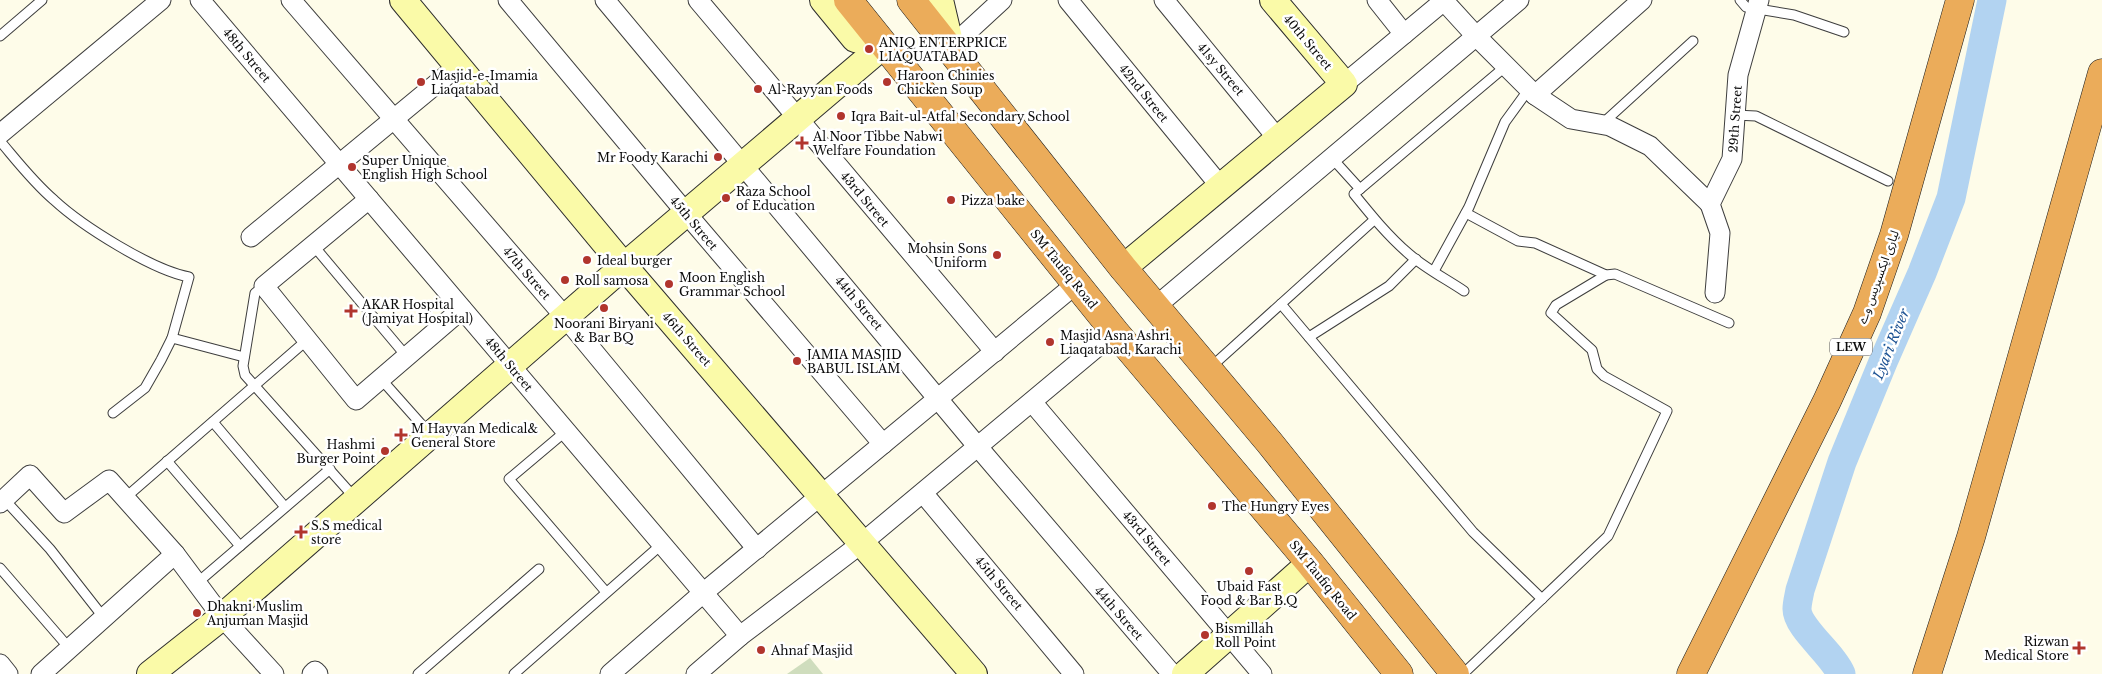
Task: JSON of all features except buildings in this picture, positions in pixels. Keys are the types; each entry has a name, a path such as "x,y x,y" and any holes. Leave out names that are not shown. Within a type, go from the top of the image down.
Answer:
{"highway":[{"name":"SM Taufiq Road","path":"848,0 1114,332 1310,563 1399,674"},
{"name":"لیاری ایکسپریس وے","path":"1691,674 1827,401 1867,313 1894,235 1960,0"},
{"path":"925,5 951,48 1123,268 1269,442 1455,674"},
{"path":"1928,674 1971,537 2102,73"}],"street":[{"path":"0,134 162,0"},
{"name":"48th Street","path":"200,0 740,636"},
{"name":"47th Street","path":"291,0 565,317 757,549"},
{"name":"46th Street","path":"403,0 624,266 974,674"},
{"name":"45th Street","path":"508,0 883,444"},
{"name":"44th Street","path":"605,0 978,447 1172,674"},
{"name":"43rd Street","path":"698,0 995,352"},
{"path":"823,0 855,39 884,45"},
{"path":"951,48 1002,0"},
{"name":"42nd Street","path":"1068,0 1221,187"},
{"name":"41sy Street","path":"1164,0 1278,139"},
{"name":"40th Street","path":"1273,0 1344,84"},
{"path":"1377,0 1404,34"},
{"path":"1154,307 1475,35 1519,0"},
{"path":"1532,92 1642,0"},
{"path":"1123,268 1445,1 1475,35 1532,92 1571,119 1610,126 1650,146 1710,204 1720,233 1715,293"},
{"name":"29th Street","path":"1710,204 1732,159 1738,76 1757,5"},
{"path":"150,674 222,616 624,266 884,45"},
{"path":"251,238 458,66"},
{"path":"369,199 264,286 356,400 462,309"},
{"path":"610,674 820,495 1076,284"},
{"path":"696,674 740,636 862,543 1114,332"},
{"name":"43rd Street","path":"1032,402 1262,674"},
{"path":"2,501 30,475 64,513 109,480 175,554 222,616 274,674"},
{"name":"45th Street","path":"923,493 1074,674"},
{"path":"42,674 175,554"},
{"path":"1185,674 1310,563"},
{"path":"0,664 8,674"},
{"path":"312,674 315,671 318,674"}],"lane":[{"path":"0,36 42,0"},
{"path":"1740,0 1746,7 1757,5 1844,32"},
{"path":"1602,124 1693,41"},
{"path":"1464,291 1416,259 1374,220 1354,194 1506,66"},
{"path":"1434,271 1466,213 1505,122 1532,92"},
{"path":"1735,115 1756,116 1888,181"},
{"path":"0,140 34,182 76,218 126,250 175,274 189,277 172,338 145,388 114,413"},
{"path":"1331,157 1360,189"},
{"path":"1466,213 1518,241 1535,243 1606,275"},
{"path":"1208,369 1374,220"},
{"path":"313,246 407,356"},
{"path":"1309,338 1389,286 1416,259"},
{"path":"1463,674 1608,536 1668,411 1604,376 1597,369 1592,350 1550,313 1556,305 1606,275 1615,274 1729,323"},
{"path":"264,286 255,293 242,366 245,375 356,500"},
{"path":"1281,304 1473,532 1542,599"},
{"path":"172,338 244,357"},
{"path":"125,498 307,340"},
{"path":"381,379 430,435"},
{"path":"213,422 285,507"},
{"path":"566,431 509,479 606,592"},
{"path":"167,461 240,546"},
{"path":"197,583 330,469"},
{"path":"2,501 50,550 104,618"},
{"path":"514,674 662,544"},
{"path":"0,568 70,649"},
{"path":"418,674 539,569"}],"green space":[{"path":"810,658 823,674 787,674"}],"waterway":[{"name":"Lyari River","path":"1841,674 1831,658 1809,633 1799,616 1797,607 1800,590 1842,462 1922,273 1951,198 1992,0"}],"place":[{"name":"ANIQ ENTERPRICE LIAQUATABAD","path":"869,49"},
{"name":"Masjid-e-Imamia Liaqatabad","path":"421,82"},
{"name":"Haroon Chinies Chicken Soup","path":"887,82"},
{"name":"Al-Rayyan Foods","path":"758,89"},
{"name":"Iqra Bait-ul-Atfal Secondary School","path":"841,116"},
{"name":"Al Noor Tibbe Nabwi Welfare Foundation","path":"802,143"},
{"name":"Mr Foody Karachi","path":"718,157"},
{"name":"Super Unique English High School","path":"352,167"},
{"name":"Raza School of Education","path":"726,198"},
{"name":"Pizza bake","path":"951,200"},
{"name":"Mohsin Sons Uniform","path":"997,255"},
{"name":"Ideal burger","path":"587,260"},
{"name":"Roll samosa","path":"565,280"},
{"name":"Moon English Grammar School","path":"669,284"},
{"name":"Noorani Biryani & Bar BQ","path":"604,308"},
{"name":"AKAR Hospital (Jamiyat Hospital)","path":"351,311"},
{"name":"Masjid Asna Ashri, Liaqatabad, Karachi","path":"1050,342"},
{"name":"JAMIA MASJID BABUL ISLAM","path":"797,361"},
{"name":"M Hayyan Medical& General Store","path":"401,435"},
{"name":"Hashmi Burger Point","path":"385,451"},
{"name":"The Hungry Eyes","path":"1212,506"},
{"name":"S.S medical store","path":"301,532"},
{"name":"Ubaid Fast Food & Bar B.Q","path":"1249,571"},
{"name":"Dhakni Muslim Anjuman Masjid","path":"197,613"},
{"name":"Bismillah Roll Point","path":"1205,635"},
{"name":"Rizwan Medical Store","path":"2079,648"},
{"name":"Ahnaf Masjid","path":"761,650"}]}
